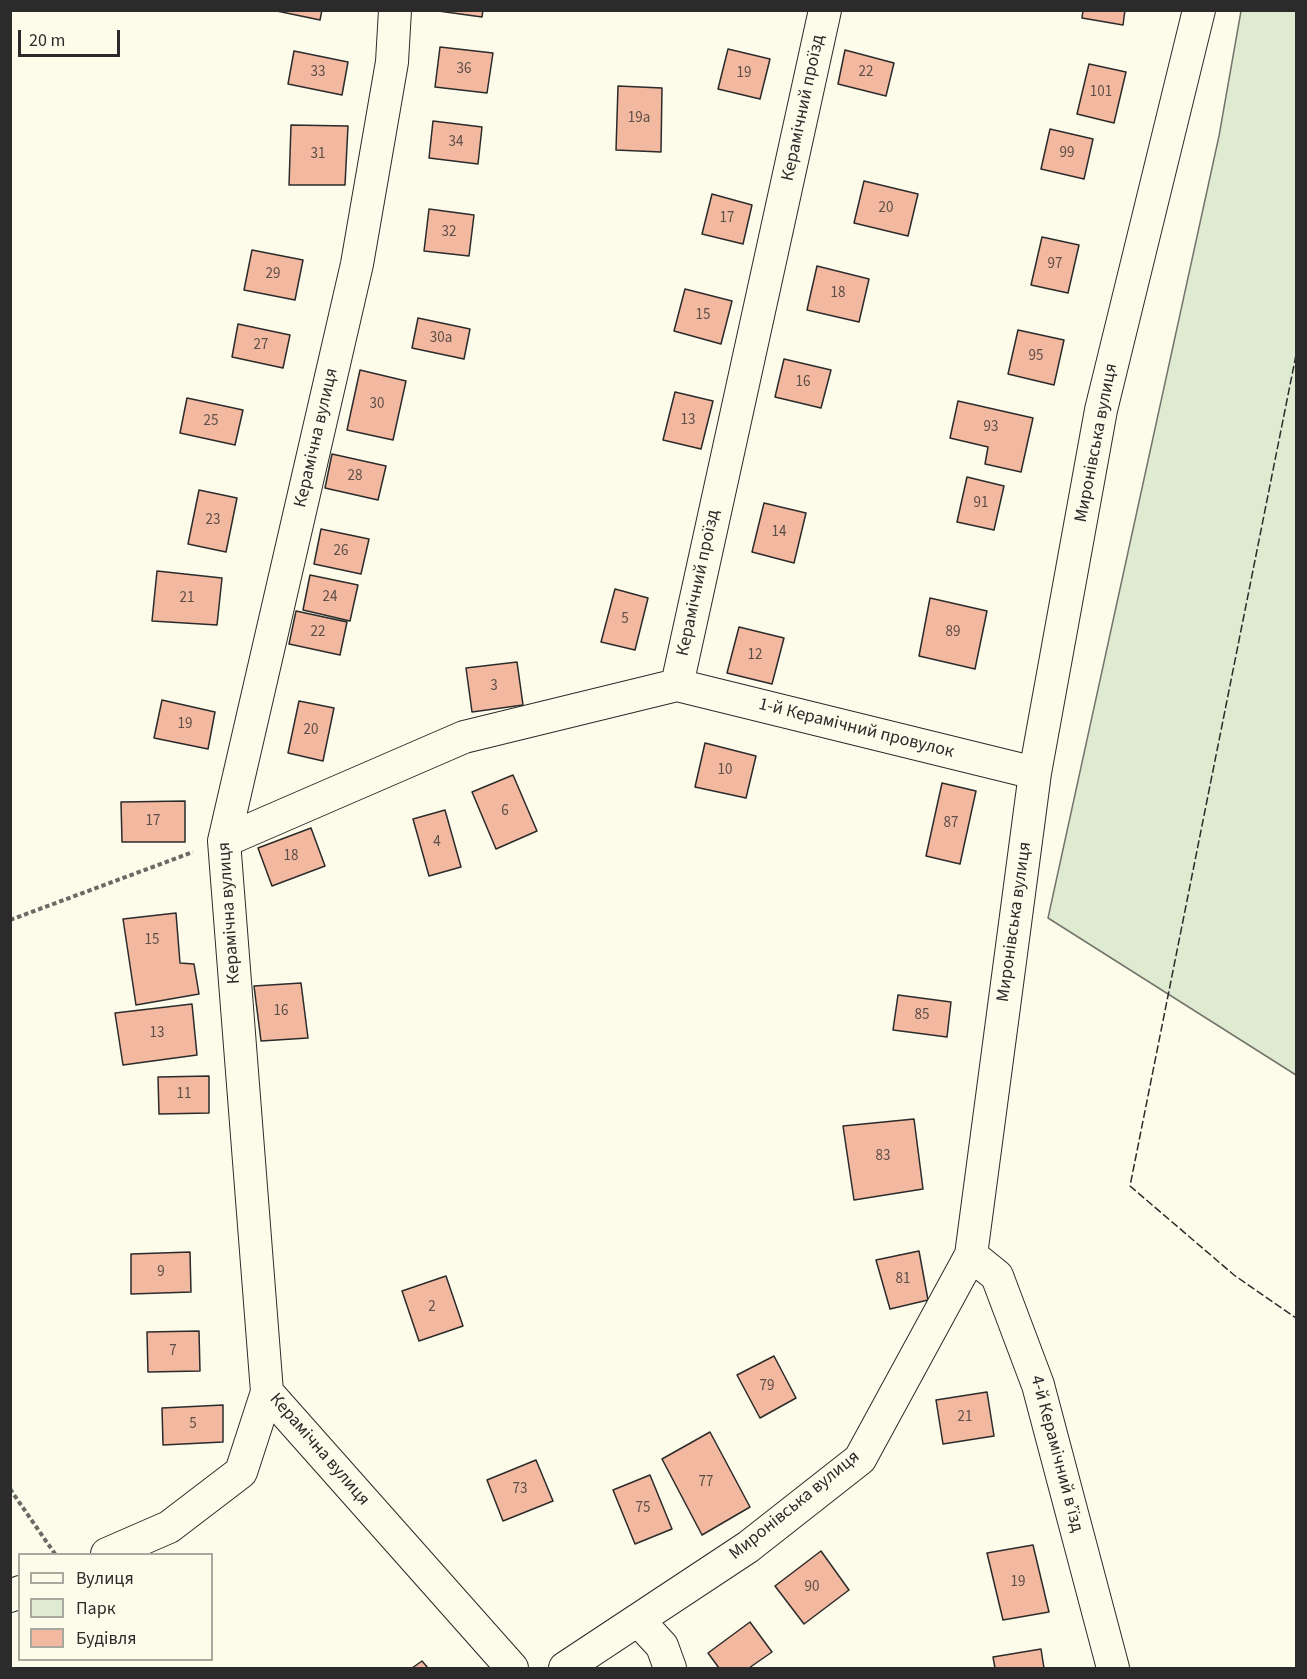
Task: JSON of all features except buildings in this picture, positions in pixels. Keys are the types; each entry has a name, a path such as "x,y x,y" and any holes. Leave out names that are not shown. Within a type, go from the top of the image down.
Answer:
{"street":[{"name":"Керамічна вулиця","path":"395,10 392,62 357,264 224,841 267,1392 512,1668"},
{"name":"Керамічний проїзд","path":"677,686 825,10"},
{"name":"Миронівська вулиця","path":"565,1668 748,1547 860,1459 971,1255 1035,772 1101,410 1199,10"},
{"path":"224,841 464,737 677,686"},
{"name":"1-й Керамічний провулок","path":"677,686 1035,772"},
{"name":"4-й Керамічний в’їзд","path":"971,1255 997,1276 1038,1384 1113,1668"},
{"path":"109,1553 169,1527 241,1472 267,1392"},
{"path":"638,1620 662,1646 670,1668"}],"path":[{"path":"10,920 224,841"},
{"path":"10,1489 54,1553"}],"green space":[{"path":"1241,11 1296,11 1296,1075 1048,918 1219,136"}],"fence":[{"path":"1296,355 1130,1186 1234,1275 1296,1318"}]}
